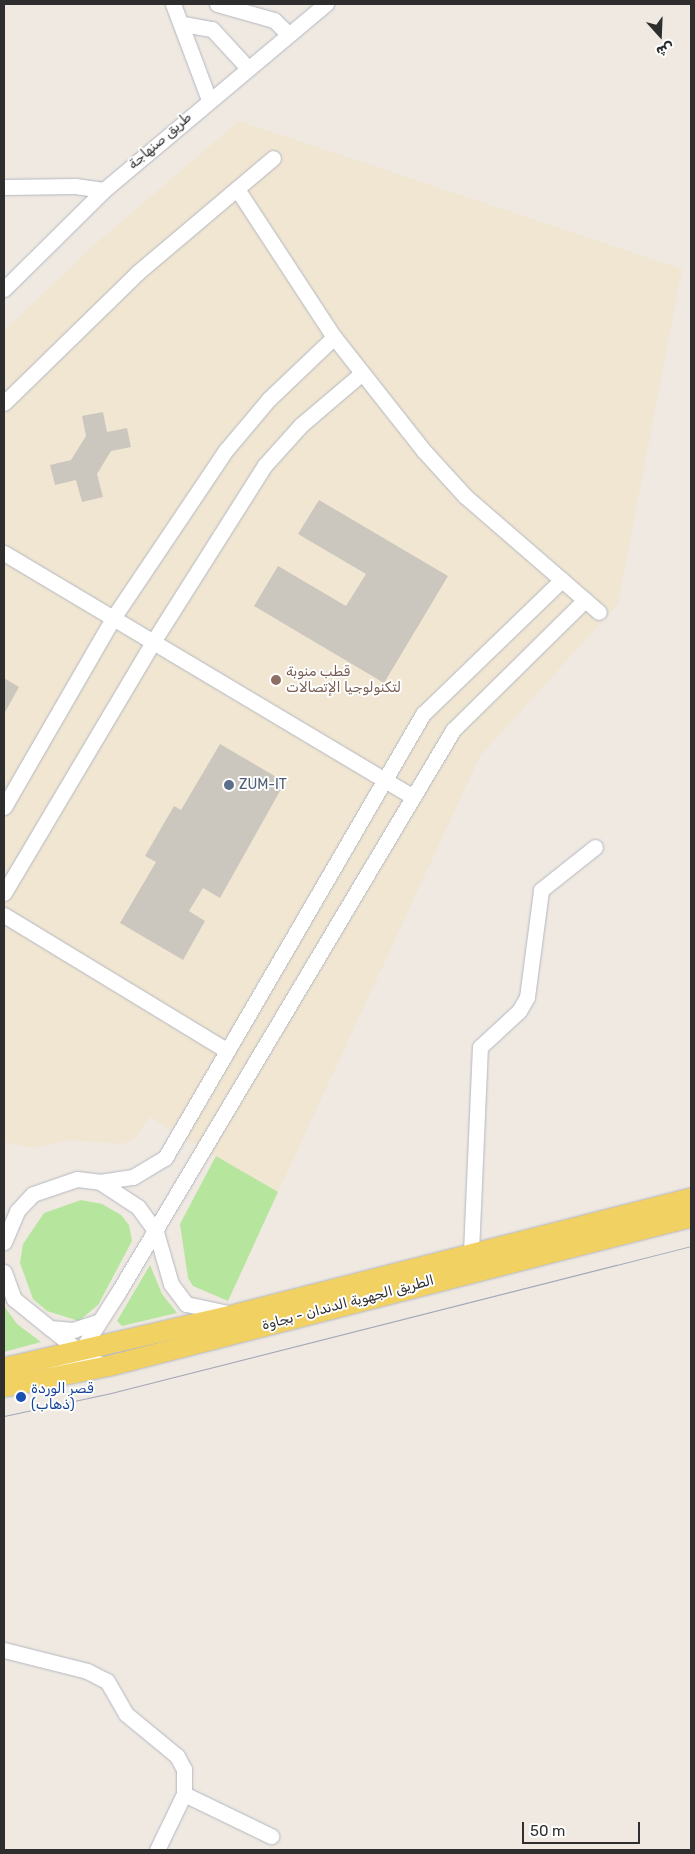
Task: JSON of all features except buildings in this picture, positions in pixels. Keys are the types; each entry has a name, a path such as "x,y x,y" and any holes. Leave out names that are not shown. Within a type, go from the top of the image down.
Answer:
{"main road":[{"name":"الطريق الجهوية الدندان - بجاوة","path":"4,1368 80,1352 237,1314 471,1252 691,1198"},
{"name":"الطريق الجهوية الدندان - بجاوة","path":"4,1387 109,1366 691,1217"}],"street":[{"path":"174,4 183,24 209,100"},
{"path":"217,4 274,20 288,34"},
{"name":"طريق صنهاجة","path":"4,289 104,190 247,67 326,4"},
{"path":"183,24 212,29 247,67"},
{"path":"4,403 137,273 273,158"},
{"path":"4,187 75,186 104,190"},
{"path":"237,189 334,337 465,496 599,612"},
{"path":"4,807 113,618 226,450 269,399 334,337"},
{"path":"4,893 153,642 265,465 301,425 362,373"},
{"path":"4,553 412,796"},
{"path":"4,1242 17,1211 33,1194 77,1179 100,1182 133,1177 165,1158 422,714 441,692 562,580"},
{"path":"41,1380 66,1366 80,1352 156,1232 412,796 453,730 585,600"},
{"path":"471,1252 480,1047 519,1011 527,997 541,890 595,847"},
{"path":"4,915 226,1050"},
{"path":"100,1182 138,1207 156,1232 171,1284 182,1299 198,1310 237,1314"},
{"path":"4,1272 14,1299 80,1352 109,1366"},
{"path":"50,1328 73,1330 98,1322"},
{"path":"4,1650 88,1671 107,1681 126,1714 177,1756 184,1769 184,1794 157,1850"},
{"path":"184,1794 271,1836"}],"shaded area":[{"name":"قطب منوبة لتكنولوجيا الإتصالات","path":"239,121 682,269 618,604 480,756 278,1192 149,1117 136,1138 122,1144 69,1140 36,1148 4,1142 4,331 94,245"}],"green space":[{"path":"216,1156 278,1192 228,1301 193,1286 188,1278 180,1224"},
{"path":"81,1200 102,1204 121,1215 129,1225 132,1241 98,1305 79,1321 47,1311 33,1299 20,1263 23,1244 44,1213"},
{"path":"150,1265 162,1294 177,1313 122,1326 117,1321"},
{"path":"4,1306 17,1324 41,1342 4,1352"}],"tram line":[{"path":"4,1416 107,1394 691,1246"}],"place":[{"name":"قطب منوبة لتكنولوجيا الإتصالات","path":"276,680"},
{"name":"ZUM-IT","path":"229,785"},
{"name":"قصر الوردة (ذهاب)","path":"21,1397"}]}
